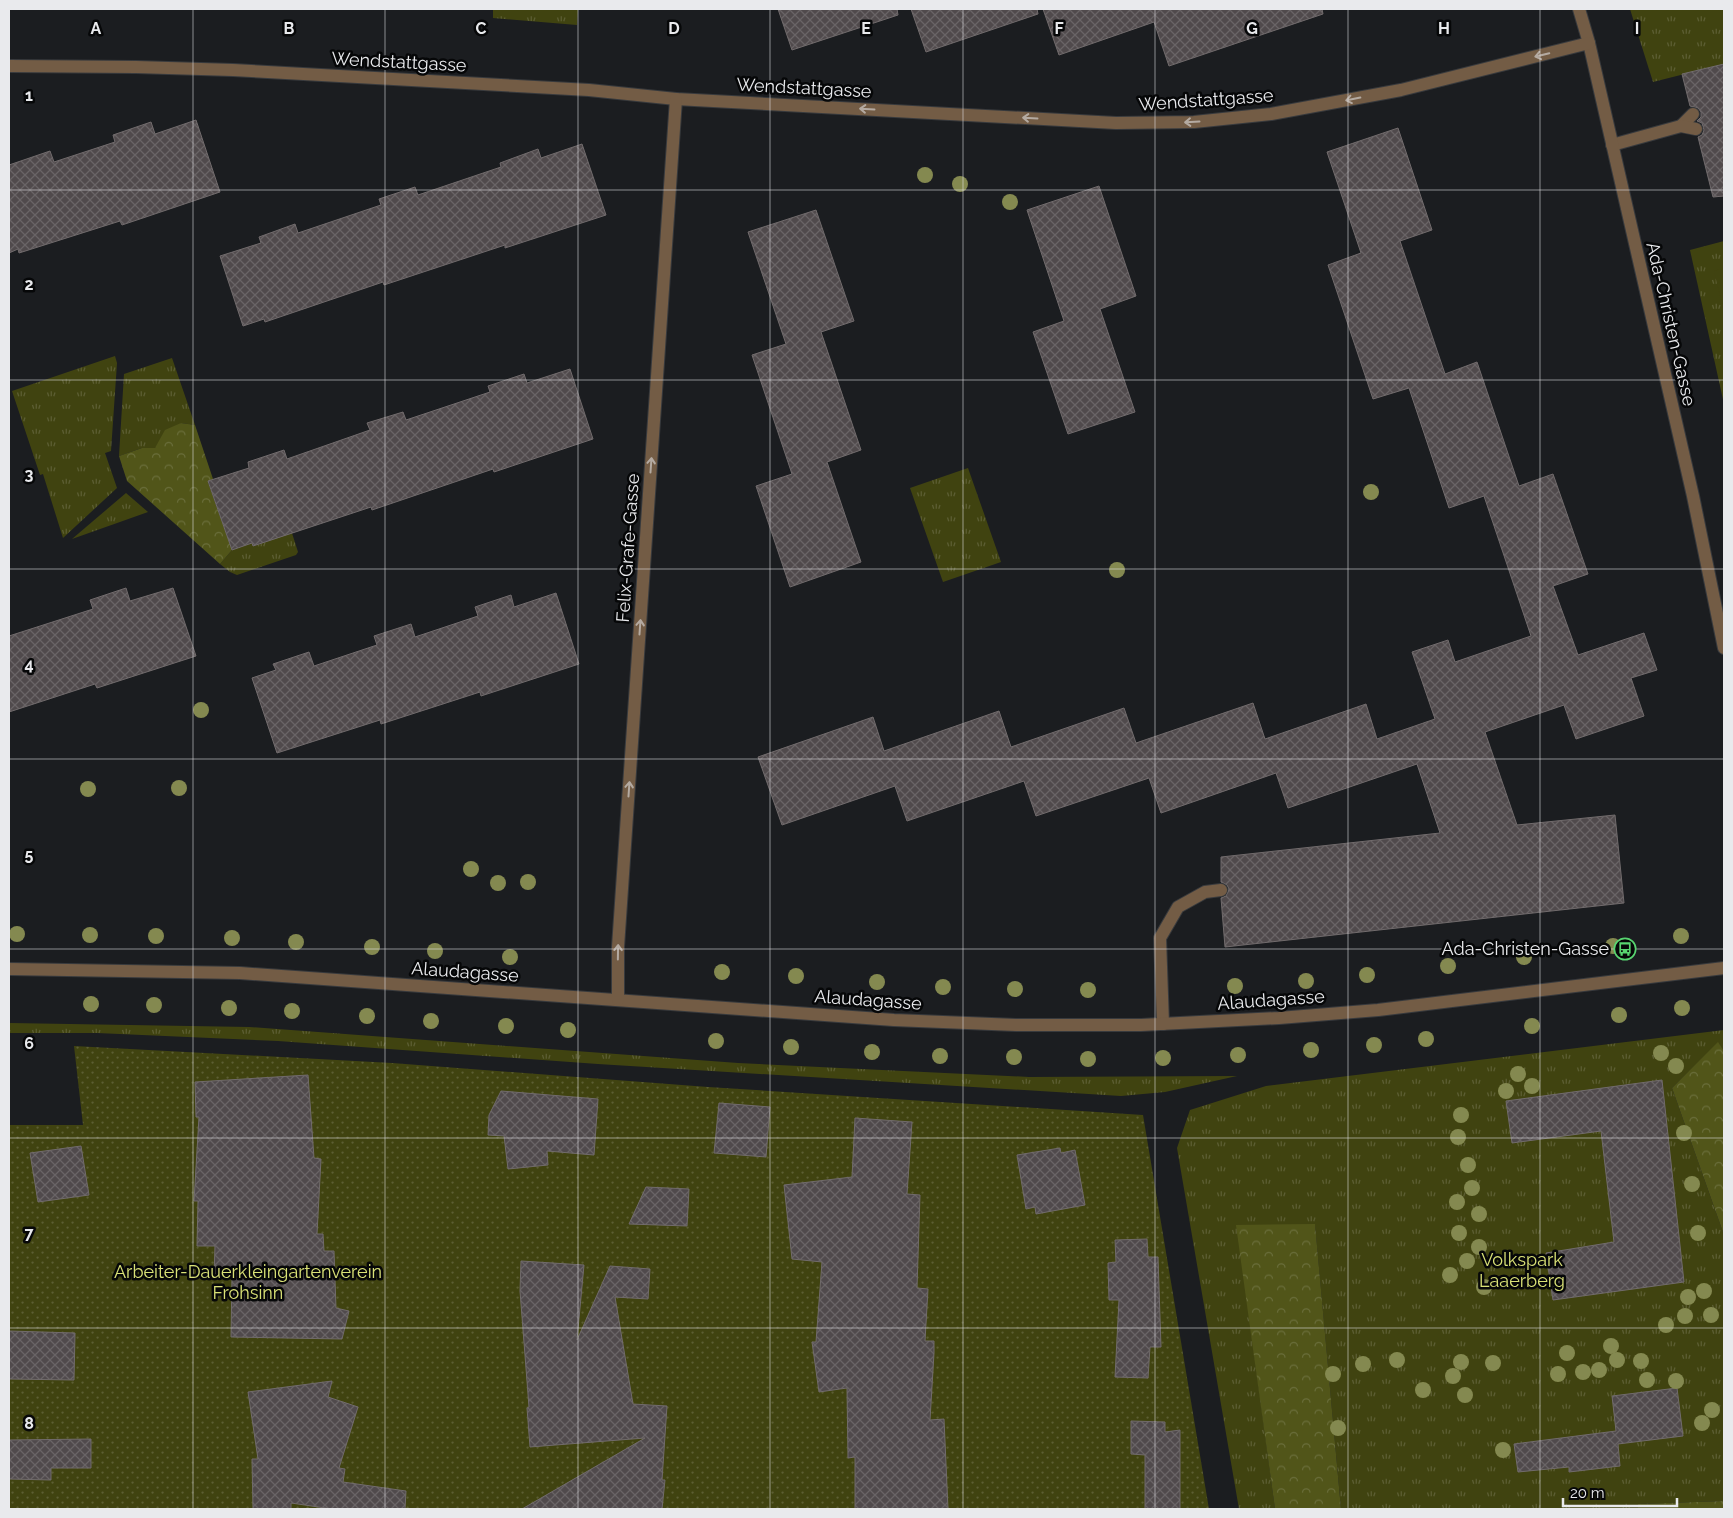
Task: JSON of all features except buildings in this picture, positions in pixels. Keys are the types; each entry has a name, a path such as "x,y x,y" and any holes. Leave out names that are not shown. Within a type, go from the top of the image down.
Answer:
{"street":[{"name":"Ada-Christen-Gasse","path":"1579,9 1589,43 1693,496 1724,648"},
{"name":"Wendstattgasse","path":"9,66 233,70 589,90 676,99 1116,122 1194,122 1271,114 1400,90 1589,43"},
{"name":"Felix-Grafe-Gasse","path":"618,1000 618,947 676,99"},
{"path":"1681,126 1693,114"},
{"path":"1612,145 1681,126 1696,129"},
{"path":"1163,1024 1160,938 1178,907 1205,892 1221,890"},
{"name":"Alaudagasse","path":"9,969 240,973 894,1020 998,1024 1163,1024 1279,1018 1378,1010 1724,968"}],"green space":[{"path":"493,9 578,9 577,25 493,18"},
{"path":"1630,9 1724,9 1724,64 1653,82"},
{"path":"1724,241 1724,404 1690,250"},
{"path":"1724,268 1724,312 1714,271"},
{"path":"115,356 117,363 111,451 105,453 117,488 63,538 43,474 40,475 12,391"},
{"path":"172,358 195,425 181,423 155,448 142,448 119,456 124,374"},
{"path":"181,423 195,425 213,479 208,482 232,550 220,564 127,481 119,456 142,448 155,448 165,430"},
{"path":"968,468 1001,562 943,582 910,488"},
{"path":"126,493 148,512 72,539"},
{"path":"291,530 298,552 296,555 237,575 220,564 232,550 252,543 254,546 274,539 273,536"},
{"path":"9,1023 249,1027 738,1063 1029,1077 1237,1076 1165,1092 1121,1096 598,1064 278,1041 97,1033 9,1033"},
{"name":"Volkspark Laaerberg","path":"1724,1030 1724,1051 1718,1043 1672,1088 1724,1235 1724,1501 1638,1504 1638,1509 1341,1509 1315,1225 1237,1225 1275,1509 1239,1509 1177,1148 1190,1110 1266,1086"},
{"path":"1718,1042 1724,1051 1724,1235 1672,1088"},
{"name":"Arbeiter-Dauerkleingartenverein Frohsinn","path":"74,1046 392,1063 708,1087 1143,1115 1209,1509 9,1509 9,1125 83,1125"},
{"path":"1315,1224 1341,1509 1275,1509 1236,1225"},
{"path":"1724,1501 1724,1509 1638,1509 1638,1504"}],"place":[{"name":"Ada-Christen-Gasse","path":"1625,949"}]}
